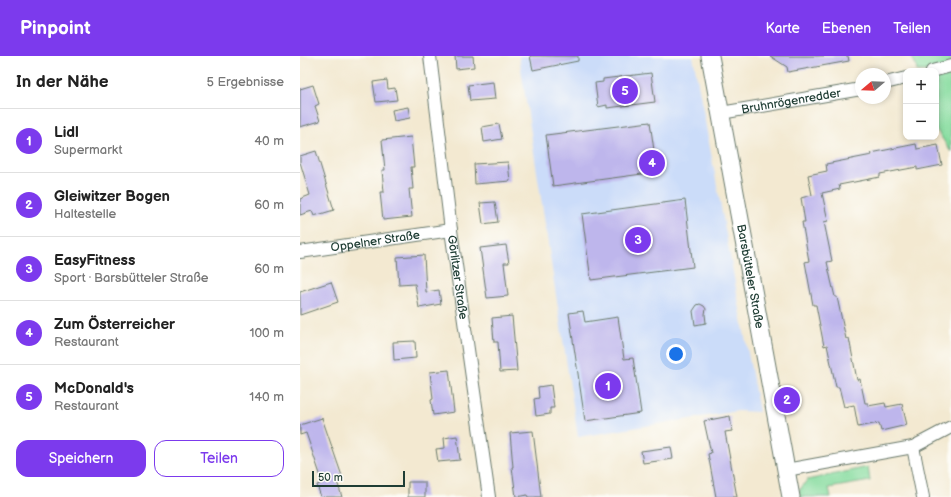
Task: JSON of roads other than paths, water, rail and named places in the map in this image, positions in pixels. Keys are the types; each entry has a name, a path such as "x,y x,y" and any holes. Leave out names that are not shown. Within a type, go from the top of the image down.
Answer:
{"main road":[{"name":"Barsbütteler Straße","path":"710,56 791,497"}],"street":[{"name":"Görlitzer Straße","path":"430,56 451,230 489,497"},
{"path":"939,69 951,66"},
{"path":"891,82 903,79"},
{"name":"Bruhnrögenredder","path":"721,114 855,90"},
{"name":"Oppelner Straße","path":"300,252 451,230"},
{"path":"786,470 913,447 951,427"},
{"path":"913,447 922,497"}],"place":[{"name":"McDonald's","path":"625,91"},
{"name":"Zum Österreicher","path":"652,163"},
{"name":"EasyFitness","path":"638,240"},
{"name":"Lidl","path":"608,386"},
{"name":"Gleiwitzer Bogen","path":"787,400"}]}
